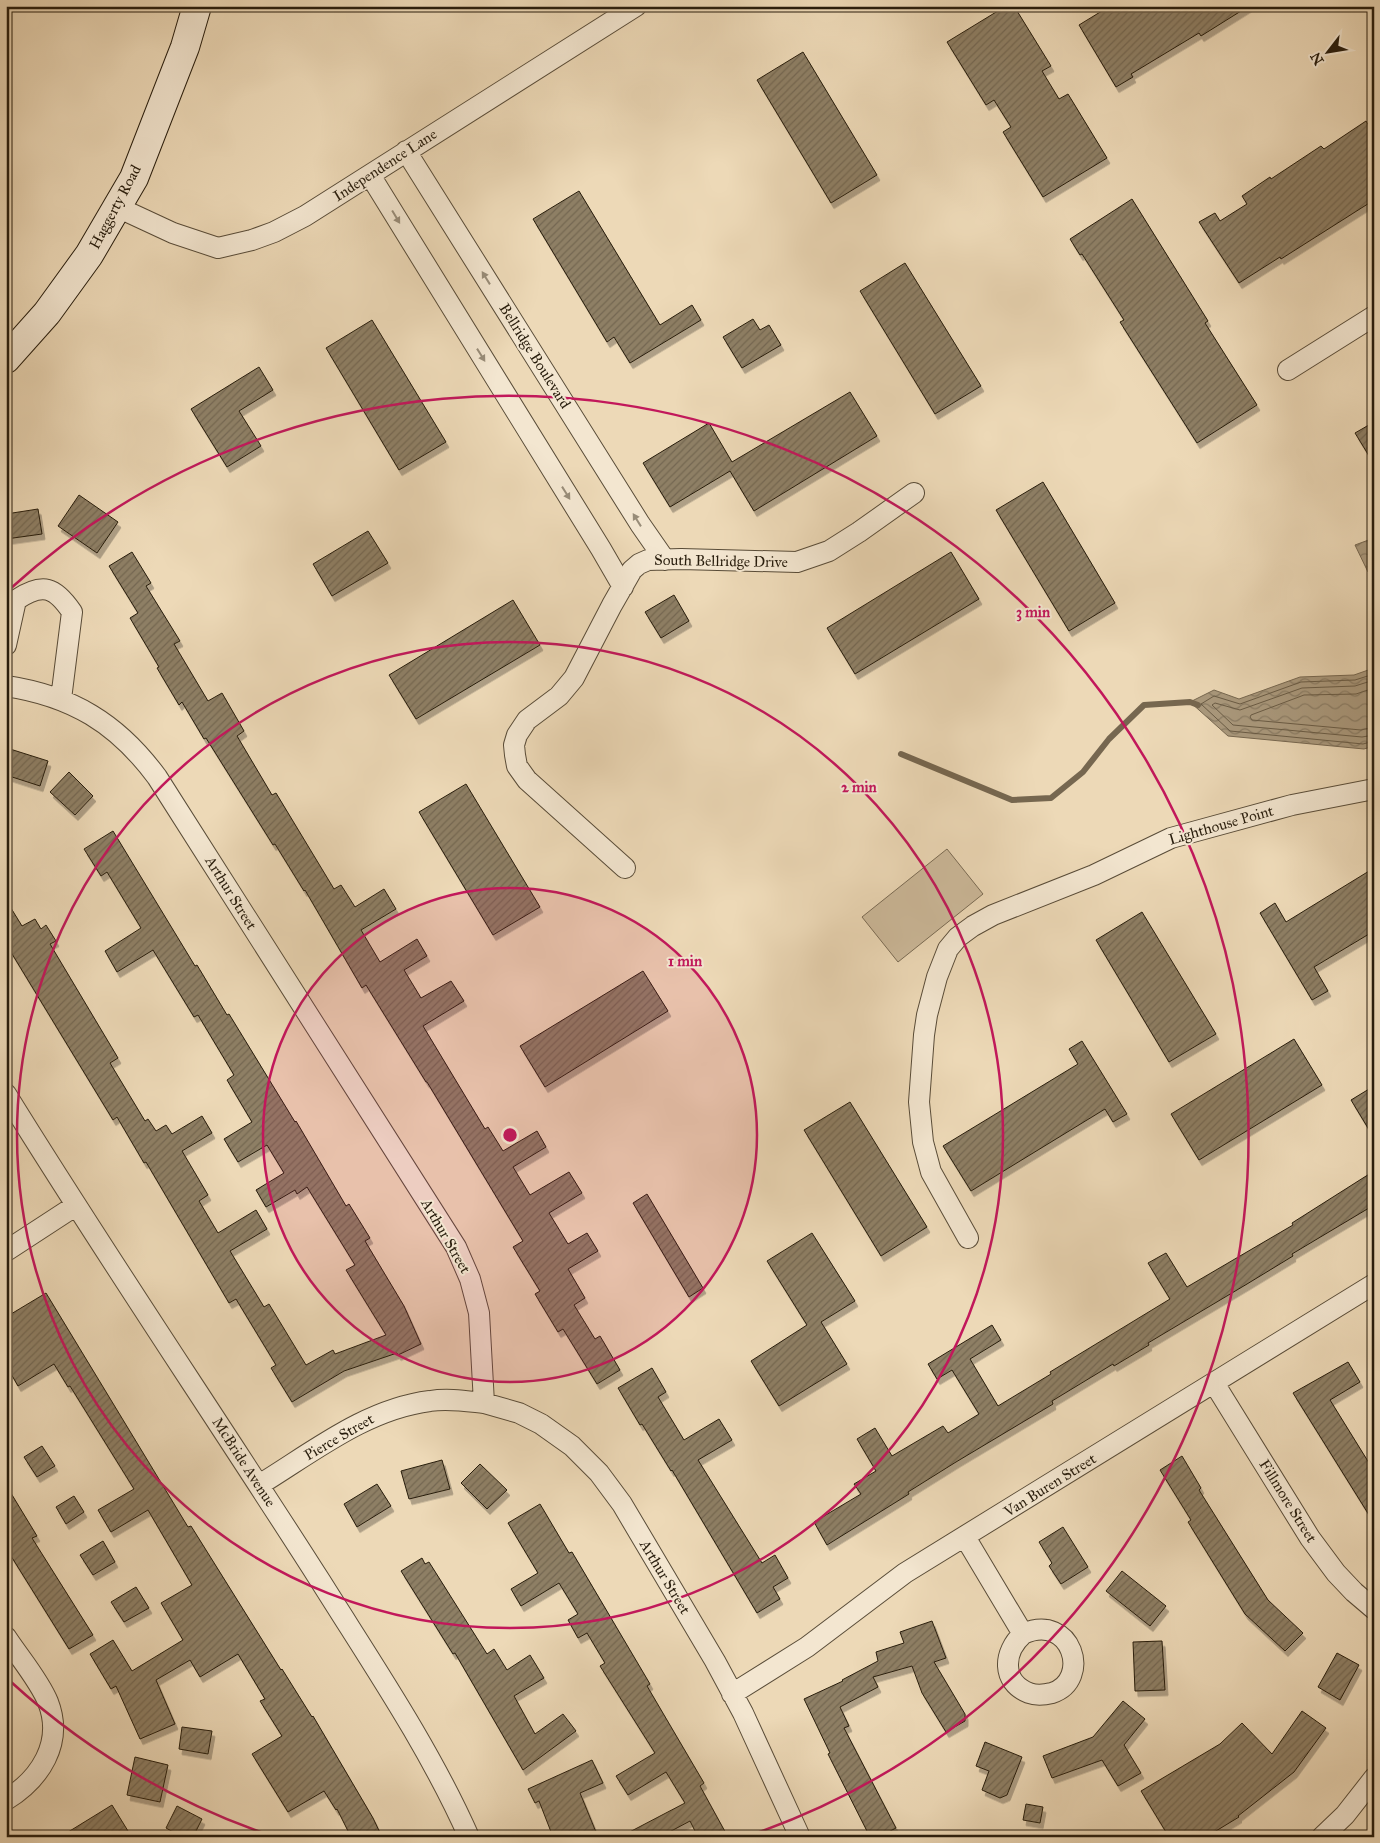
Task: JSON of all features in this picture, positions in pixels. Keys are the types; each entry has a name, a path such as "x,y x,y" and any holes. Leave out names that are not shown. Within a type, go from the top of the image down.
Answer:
{"main road":[{"name":"Haggerty Road","path":"6,359 47,313 84,262 134,178 185,47 198,6"}],"street":[{"name":"Independence Lane","path":"117,207 173,233 218,248 252,240 274,232 305,216 636,6"},
{"name":"Bellridge Boulevard","path":"406,151 640,524 665,560"},
{"path":"370,175 601,549 627,579 574,678 559,696 527,720 516,735 514,745 518,766 527,780 625,868"},
{"path":"1288,370 1374,316"},
{"name":"South Bellridge Drive","path":"627,579 639,564 648,560 797,562 829,551 914,493"},
{"path":"6,645 16,600 31,590 47,589 62,597 72,612 61,699"},
{"name":"Arthur Street","path":"6,686 33,690 61,699 91,714 112,728 144,759 157,777 456,1247 470,1279 479,1313 484,1403 519,1413 541,1424 572,1446 599,1473 627,1512 715,1661 743,1713 800,1837"},
{"name":"Lighthouse Point","path":"968,1238 931,1172 923,1142 919,1102 924,1035 936,977 948,949 958,937 993,915 1094,875 1171,838 1292,805 1374,789"},
{"name":"McBride Avenue","path":"6,1094 76,1206 259,1485 414,1731 455,1806 469,1837"},
{"path":"6,1251 76,1206"},
{"name":"Van Buren Street","path":"732,1694 807,1647 905,1573 1374,1284"},
{"name":"Fillmore Street","path":"1214,1383 1310,1538 1336,1573 1374,1609"},
{"name":"Pierce Street","path":"259,1485 354,1425 385,1411 431,1400 459,1400 484,1403"},
{"path":"965,1537 1023,1634"},
{"path":"6,1637 48,1702 52,1722 51,1744 37,1774 28,1785 6,1800"},
{"path":"1322,1837 1344,1815 1374,1778"}],"shaded area":[{"path":"947,849 983,894 898,962 862,917"}],"water":[{"path":"1374,538 1374,576 1368,572 1355,545"},
{"path":"1374,668 1374,746 1364,749 1228,736 1190,702 1214,690 1239,699 1300,677 1354,675"}],"building":[{"path":"1006,6 1014,6 1051,66 1042,71 1059,99 1068,94 1107,158 1043,197 1003,132 1011,127 994,100 986,105 947,42"},
{"path":"1110,6 1249,6 1201,36 1199,33 1131,74 1133,77 1116,87 1079,25"},
{"path":"803,52 877,175 831,203 757,80"},
{"path":"1366,121 1374,134 1374,200 1281,259 1280,257 1239,283 1199,222 1215,213 1220,221 1247,204 1242,196 1321,146 1324,149"},
{"path":"579,191 660,325 692,305 701,320 630,363 614,337 607,342 533,219"},
{"path":"1132,199 1208,321 1205,323 1257,405 1197,443 1120,322 1124,320 1082,254 1080,255 1070,239"},
{"path":"905,263 981,386 935,414 860,291"},
{"path":"753,319 760,330 769,325 781,345 742,368 723,337"},
{"path":"372,320 446,442 399,470 326,348"},
{"path":"259,367 273,390 239,411 261,446 227,467 191,409"},
{"path":"850,392 877,436 754,511 730,471 670,507 643,463 709,423 732,462"},
{"path":"1374,422 1374,464 1355,433"},
{"path":"1043,482 1115,603 1069,631 996,510"},
{"path":"79,495 118,522 97,553 58,526"},
{"path":"38,509 42,534 6,539 6,514"},
{"path":"368,531 388,563 332,596 313,564"},
{"path":"132,552 151,583 146,586 180,641 174,644 208,701 222,693 244,731 237,736 272,795 276,793 334,889 341,885 355,907 384,889 396,909 361,930 380,962 417,939 427,956 404,970 421,998 451,981 464,1001 423,1026 485,1129 488,1127 503,1151 537,1131 546,1147 513,1167 530,1195 569,1172 582,1193 549,1213 568,1244 587,1233 598,1251 568,1269 585,1298 574,1305 595,1339 600,1336 620,1370 597,1384 563,1329 558,1332 535,1294 540,1291 513,1247 523,1241 427,1082 366,985 362,988 305,890 275,844 273,845 182,702 179,705 157,668 159,667 130,618 138,613 109,566"},
{"path":"951,552 979,599 855,674 827,628"},
{"path":"674,595 689,621 661,638 645,612"},
{"path":"513,600 540,645 416,719 389,675"},
{"path":"10,749 48,761 40,786 6,775 6,762"},
{"path":"69,772 93,796 75,815 50,792"},
{"path":"466,784 540,907 493,935 419,812"},
{"path":"113,831 195,966 197,965 227,1015 229,1014 296,1121 346,1206 349,1204 370,1238 365,1241 404,1306 421,1344 398,1355 397,1353 344,1371 292,1402 271,1368 276,1365 236,1299 229,1303 146,1162 144,1163 117,1117 113,1120 6,944 6,900 22,926 35,919 41,929 46,925 56,941 50,944 118,1058 110,1063 145,1121 148,1119 156,1131 166,1125 172,1134 202,1116 212,1133 182,1151 208,1195 199,1201 218,1233 256,1210 267,1229 230,1251 264,1307 269,1304 306,1365 333,1350 335,1354 386,1335 346,1270 355,1265 307,1187 297,1194 295,1190 266,1207 256,1190 284,1173 267,1145 238,1162 224,1139 252,1122 227,1080 234,1075 198,1015 194,1017 153,950 117,972 105,951 141,928 107,872 101,876 84,849"},
{"path":"1374,868 1374,931 1314,967 1328,991 1312,1000 1260,913 1275,903 1286,922"},
{"path":"1142,912 1216,1034 1169,1062 1096,940"},
{"path":"643,971 668,1011 545,1087 520,1046"},
{"path":"1294,1039 1322,1085 1199,1160 1171,1114"},
{"path":"1082,1041 1127,1114 1113,1122 1105,1109 971,1191 943,1146 1078,1064 1069,1049"},
{"path":"1374,1086 1374,1138 1351,1100"},
{"path":"850,1102 927,1227 881,1256 804,1130"},
{"path":"1374,1171 1374,1205 1148,1343 1149,1345 1114,1366 1113,1364 1052,1401 1053,1404 956,1462 827,1545 814,1522 861,1494 854,1484 876,1471 857,1439 875,1428 892,1456 943,1426 948,1433 979,1414 952,1370 937,1379 928,1364 992,1325 1001,1340 970,1359 998,1406 1170,1299 1148,1263 1166,1253 1187,1287 1293,1225 1292,1223"},
{"path":"647,1194 703,1288 689,1297 633,1203"},
{"path":"812,1233 855,1301 821,1322 847,1364 779,1406 751,1361 807,1325 767,1261"},
{"path":"46,1293 188,1527 191,1526 281,1670 313,1716 373,1818 382,1837 351,1837 337,1809 324,1791 288,1812 252,1754 282,1736 260,1701 265,1699 238,1654 200,1677 190,1660 156,1680 175,1724 140,1739 116,1686 111,1689 90,1654 113,1640 132,1671 183,1640 161,1603 192,1585 148,1510 111,1532 98,1510 134,1489 70,1386 68,1387 54,1364 18,1386 6,1365 6,1317"},
{"path":"1348,1362 1360,1382 1330,1400 1374,1471 1374,1523 1293,1393"},
{"path":"652,1368 666,1392 658,1397 684,1440 719,1419 732,1440 698,1460 762,1563 775,1555 788,1578 773,1587 780,1599 757,1613 672,1470 642,1424 640,1425 618,1388"},
{"path":"42,1446 55,1466 37,1477 24,1457"},
{"path":"1182,1456 1201,1488 1199,1490 1268,1600 1303,1633 1285,1651 1245,1614 1188,1522 1191,1520 1160,1470"},
{"path":"442,1460 450,1489 409,1499 401,1471"},
{"path":"480,1464 507,1490 487,1509 461,1483"},
{"path":"377,1484 391,1506 357,1527 344,1504"},
{"path":"6,1485 37,1536 32,1538 93,1635 69,1649 6,1548"},
{"path":"74,1496 84,1512 66,1524 56,1507"},
{"path":"540,1504 569,1553 572,1552 650,1684 647,1686 704,1783 700,1786 728,1837 698,1837 690,1821 660,1837 620,1837 685,1803 666,1772 628,1795 616,1776 655,1753 600,1666 605,1663 587,1633 578,1638 568,1620 578,1614 559,1583 521,1606 511,1589 538,1573 508,1523"},
{"path":"1063,1527 1088,1567 1061,1584 1049,1566 1052,1563 1039,1542"},
{"path":"103,1541 115,1562 93,1575 80,1555"},
{"path":"422,1558 425,1564 429,1562 487,1654 494,1649 507,1670 530,1655 544,1678 514,1696 535,1734 563,1714 576,1731 523,1770 455,1653 453,1654 401,1571"},
{"path":"1122,1571 1166,1606 1150,1626 1106,1591"},
{"path":"136,1587 149,1608 124,1622 111,1602"},
{"path":"932,1621 946,1658 934,1662 965,1714 965,1721 946,1732 922,1693 912,1666 873,1677 878,1687 840,1707 849,1726 844,1728 896,1828 879,1837 870,1837 828,1754 830,1753 804,1699 843,1681 878,1661 876,1652 904,1643 900,1632"},
{"path":"1162,1641 1165,1690 1135,1691 1133,1642"},
{"path":"1337,1653 1359,1665 1340,1700 1318,1687"},
{"path":"1123,1701 1145,1719 1124,1745 1141,1773 1118,1786 1102,1760 1052,1778 1043,1756 1093,1737"},
{"path":"1302,1711 1326,1728 1294,1772 1239,1817 1206,1837 1169,1837 1141,1791 1220,1744 1242,1723 1272,1754"},
{"path":"182,1727 212,1731 208,1754 179,1749"},
{"path":"985,1742 1022,1757 1007,1795 1000,1798 982,1790 989,1771 976,1766"},
{"path":"135,1757 168,1765 160,1802 127,1795"},
{"path":"592,1760 603,1783 580,1793 598,1837 553,1837 539,1801 535,1803 528,1789"},
{"path":"1026,1804 1043,1807 1040,1823 1023,1820"},
{"path":"112,1805 128,1831 118,1837 60,1837"},
{"path":"177,1806 202,1819 193,1837 182,1837 166,1828"}],"waterway":[{"path":"901,754 1012,800 1051,798 1083,772 1109,739 1144,705 1190,702 1198,705"}]}
